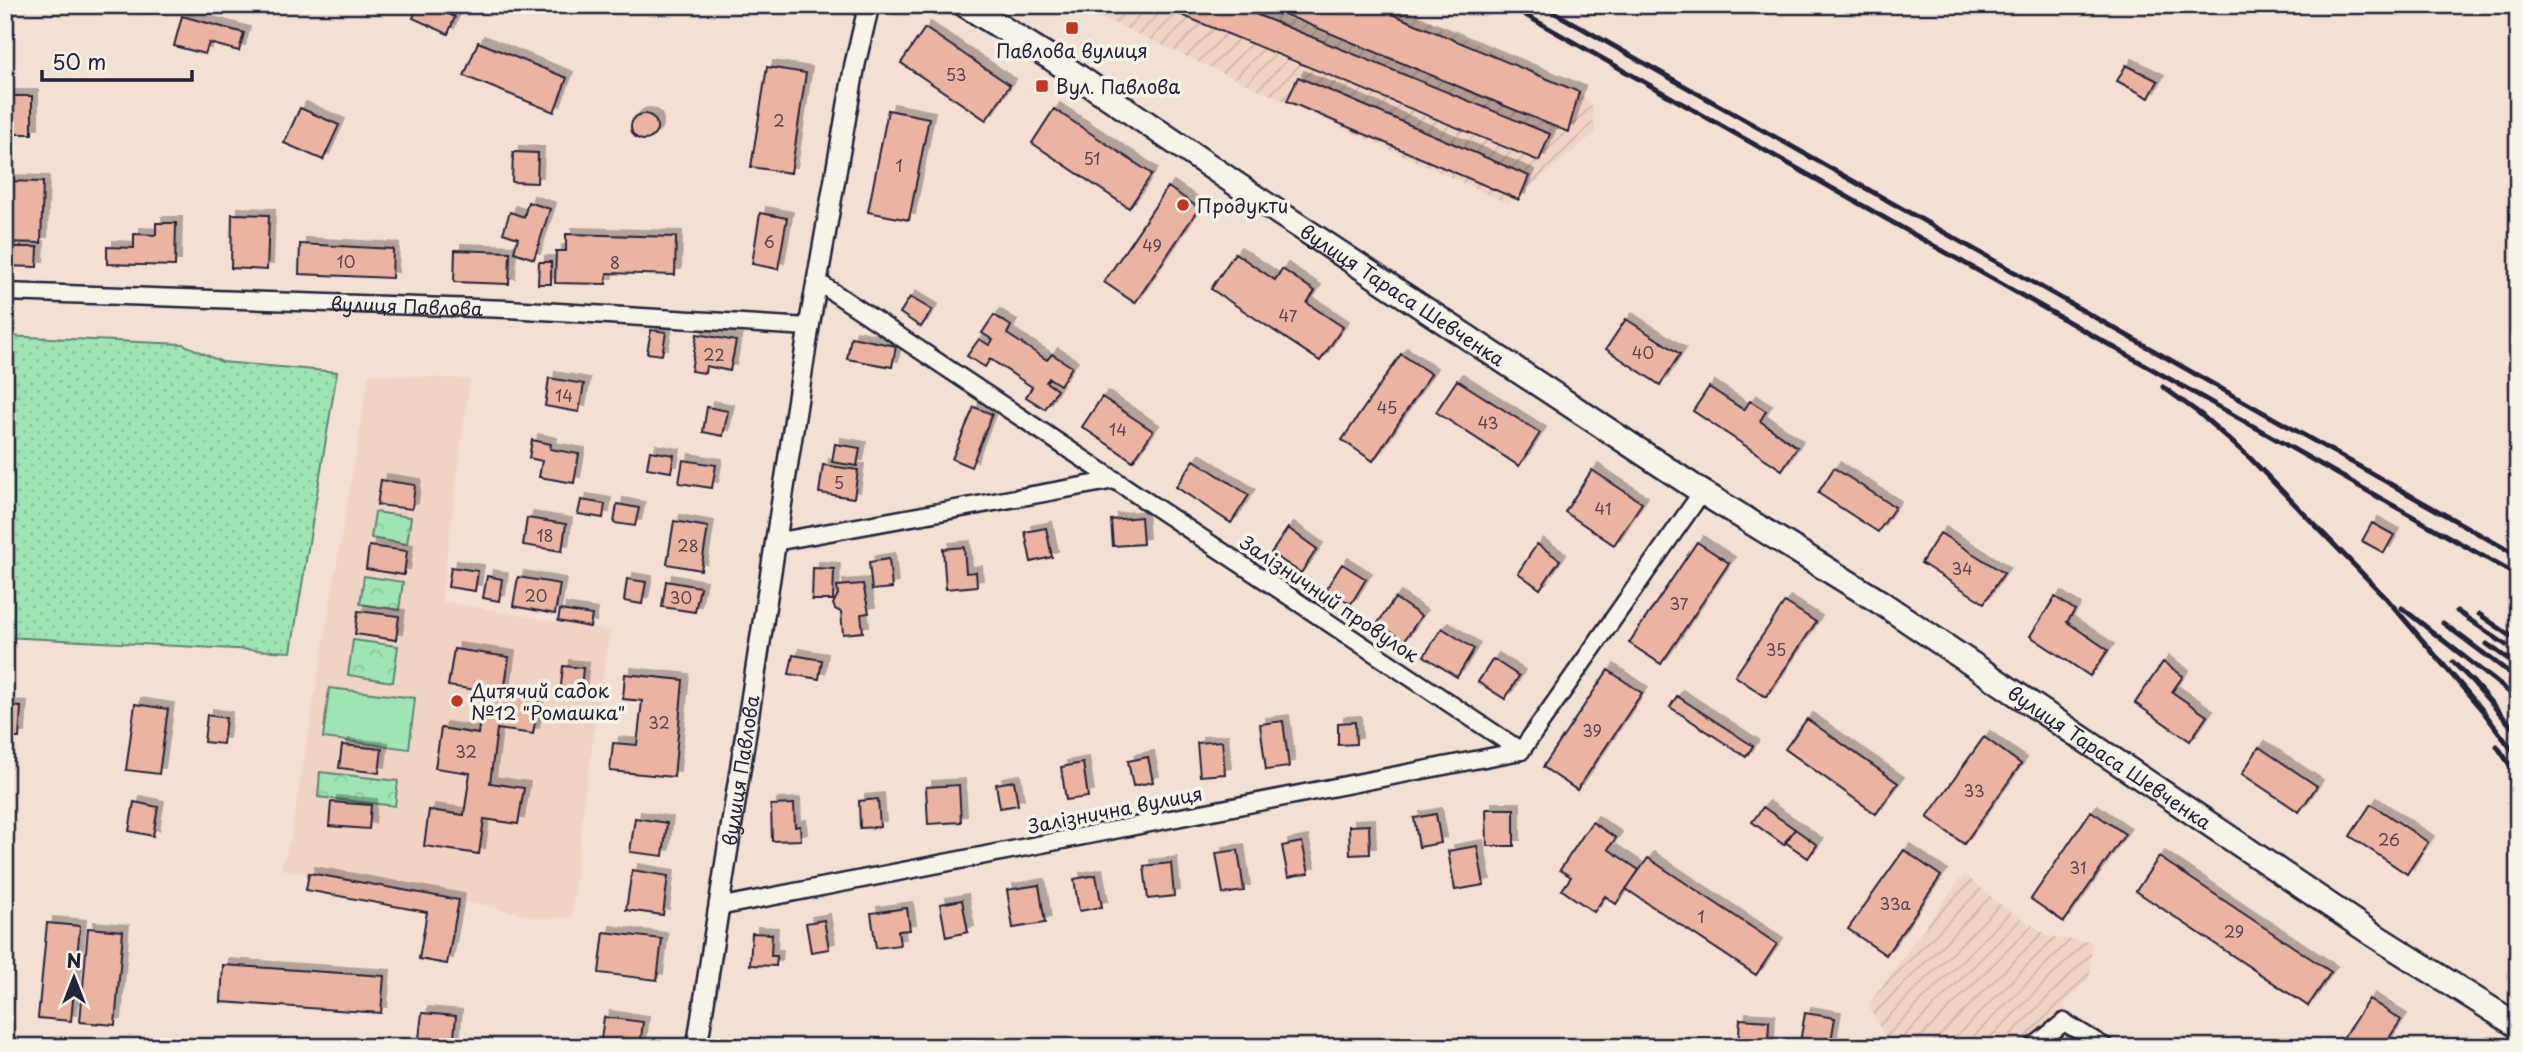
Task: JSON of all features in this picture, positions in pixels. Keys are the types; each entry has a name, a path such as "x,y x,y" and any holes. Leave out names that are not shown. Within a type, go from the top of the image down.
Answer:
{"main road":[{"name":"вулиця Тараса Шевченка","path":"965,5 1051,58 1258,199 1702,492 1880,602 2374,935 2518,1026"}],"street":[{"name":"вулиця Павлова","path":"697,1047 808,327 855,64 869,5"},
{"name":"Залізничний провулок","path":"818,282 1521,751"},
{"name":"вулиця Павлова","path":"5,292 508,309 808,327"},
{"path":"775,542 1115,480"},
{"path":"1521,751 1702,492"},
{"name":"Залізнична вулиця","path":"718,907 1521,751"},
{"path":"2034,1047 2064,1021 2105,1047"}],"shaded area":[{"path":"1074,5 1395,5 1579,92 1592,106 1595,133 1509,204"},
{"name":"Дитячий садок №12 \"Ромашка\"","path":"369,374 470,379 441,601 610,631 584,801 572,917 544,919 459,900 281,869 291,836"},
{"path":"1964,874 2001,905 2050,937 2092,942 2090,977 2065,1003 2064,1022 2033,1047 1890,1047 1868,1005"}],"green space":[{"path":"5,336 183,344 222,362 337,372 291,652 5,637"},
{"path":"375,512 411,517 407,544 371,538"},
{"path":"364,576 403,582 399,610 360,604"},
{"path":"353,640 398,646 393,682 348,675"},
{"path":"329,688 415,698 409,749 323,738"},
{"path":"320,772 398,781 395,806 318,797"}],"building":[{"path":"418,5 430,5 455,17 448,34 413,18"},
{"path":"1157,5 1233,5 1550,134 1539,161"},
{"path":"1262,5 1370,5 1579,92 1568,132"},
{"path":"182,16 244,33 239,51 209,43 205,54 174,46"},
{"path":"925,28 1010,85 986,120 901,63"},
{"path":"478,42 567,78 554,112 464,76"},
{"path":"2126,65 2158,81 2149,98 2117,81"},
{"path":"767,67 806,73 791,173 751,167"},
{"path":"1298,77 1529,176 1519,200 1287,101"},
{"path":"5,96 32,96 32,134 5,134"},
{"path":"300,108 339,125 323,160 284,143"},
{"path":"1054,109 1152,174 1129,208 1032,143"},
{"path":"888,110 929,118 909,220 868,212"},
{"path":"644,114 654,117 657,127 654,137 644,140 634,137 631,127 634,117"},
{"path":"513,152 538,153 537,183 512,182"},
{"path":"5,181 43,182 41,243 5,242"},
{"path":"1168,187 1199,208 1135,303 1104,282"},
{"path":"528,202 550,209 534,259 514,252 518,238 503,233 510,212 524,217"},
{"path":"760,213 787,218 778,269 752,264"},
{"path":"232,214 269,215 267,270 231,268"},
{"path":"156,223 176,223 175,266 107,264 107,247 134,248 134,234 156,235"},
{"path":"566,234 676,237 675,275 607,273 606,284 555,283 556,251 566,251"},
{"path":"300,244 393,249 392,278 299,274"},
{"path":"5,247 38,247 37,267 5,266"},
{"path":"455,250 510,252 509,284 454,282"},
{"path":"1235,253 1275,280 1282,269 1315,291 1307,303 1343,327 1320,361 1211,289"},
{"path":"539,262 551,262 551,284 538,284"},
{"path":"910,297 932,310 921,327 900,313"},
{"path":"994,315 1011,326 1007,334 1047,360 1052,354 1072,367 1060,385 1049,378 1046,382 1057,390 1045,409 1026,397 1032,387 990,359 985,367 967,356 979,339 989,345 993,340 982,333"},
{"path":"1626,319 1680,354 1660,385 1606,349"},
{"path":"651,330 666,332 662,355 647,353"},
{"path":"697,334 736,341 730,371 706,366 705,373 691,371"},
{"path":"851,337 896,346 892,367 847,359"},
{"path":"1401,354 1431,374 1373,461 1342,440"},
{"path":"549,378 584,384 579,412 545,406"},
{"path":"1457,380 1540,433 1519,466 1436,412"},
{"path":"1709,387 1744,410 1750,401 1766,411 1760,421 1797,447 1782,470 1693,411"},
{"path":"1102,397 1153,431 1133,461 1082,427"},
{"path":"707,407 728,411 723,436 703,432"},
{"path":"974,407 992,414 971,467 952,459"},
{"path":"532,440 551,444 550,449 579,454 574,483 539,477 542,461 529,458"},
{"path":"835,444 860,448 857,466 832,462"},
{"path":"650,451 674,455 671,472 647,468"},
{"path":"683,460 716,465 712,488 679,483"},
{"path":"1194,460 1249,495 1231,523 1176,487"},
{"path":"823,465 858,470 854,498 819,493"},
{"path":"1834,468 1895,507 1878,532 1818,493"},
{"path":"1592,470 1642,503 1614,545 1565,512"},
{"path":"381,480 415,485 412,509 377,505"},
{"path":"581,500 605,504 603,518 578,514"},
{"path":"617,504 639,508 635,526 614,523"},
{"path":"1141,517 1143,544 1113,546 1111,520"},
{"path":"527,518 566,524 562,551 523,545"},
{"path":"674,521 708,527 701,570 667,564"},
{"path":"2372,523 2394,535 2384,553 2362,541"},
{"path":"1046,528 1052,557 1031,562 1025,532"},
{"path":"1288,528 1317,549 1301,573 1271,553"},
{"path":"1940,533 2004,573 1984,603 1921,563"},
{"path":"1697,542 1729,563 1661,664 1629,643"},
{"path":"1537,544 1560,560 1540,589 1518,573"},
{"path":"369,546 407,551 404,575 366,569"},
{"path":"964,547 966,573 976,572 977,586 946,589 943,549"},
{"path":"889,559 892,588 872,590 869,562"},
{"path":"1342,564 1366,579 1351,604 1326,589"},
{"path":"451,567 478,571 475,591 448,587"},
{"path":"813,568 834,569 833,600 812,600"},
{"path":"487,576 502,579 499,601 483,598"},
{"path":"518,577 560,584 555,614 513,606"},
{"path":"627,579 646,582 642,604 624,601"},
{"path":"666,581 700,587 695,612 662,607"},
{"path":"863,584 869,613 861,614 863,632 843,634 841,612 835,609 833,604 838,594 837,586"},
{"path":"2055,597 2075,610 2067,622 2108,650 2090,676 2030,636"},
{"path":"1395,598 1421,616 1404,641 1378,623"},
{"path":"1785,602 1816,622 1766,697 1735,676"},
{"path":"560,610 592,615 590,627 558,621"},
{"path":"358,611 399,616 396,640 355,634"},
{"path":"1442,628 1474,649 1457,677 1424,656"},
{"path":"454,649 509,657 504,693 539,698 533,734 497,729 490,783 524,788 518,824 484,819 479,854 424,846 429,810 464,815 470,773 435,768 441,728 478,734 484,691 448,686"},
{"path":"793,655 822,660 819,679 789,674"},
{"path":"1493,659 1519,676 1505,699 1478,682"},
{"path":"2163,662 2183,676 2172,692 2207,716 2190,741 2135,703"},
{"path":"563,666 583,668 580,697 560,695"},
{"path":"1608,670 1642,693 1577,790 1543,767"},
{"path":"625,674 683,680 674,777 610,771 613,743 637,745 642,701 623,699"},
{"path":"1677,696 1753,746 1746,757 1670,707"},
{"path":"135,704 168,709 159,774 126,770"},
{"path":"5,706 21,707 19,738 5,738"},
{"path":"207,715 226,718 223,744 204,742"},
{"path":"1807,719 1898,783 1876,814 1785,749"},
{"path":"1283,721 1289,767 1266,770 1260,724"},
{"path":"1355,722 1356,744 1338,745 1338,723"},
{"path":"1984,737 2021,764 1964,844 1927,817"},
{"path":"1222,741 1225,774 1200,776 1197,743"},
{"path":"342,745 382,749 379,773 339,768"},
{"path":"2259,747 2317,786 2299,812 2242,774"},
{"path":"1148,757 1153,782 1133,786 1128,761"},
{"path":"1083,763 1088,797 1066,800 1061,767"},
{"path":"1014,781 1018,805 1000,808 996,784"},
{"path":"959,785 961,822 928,824 926,787"},
{"path":"878,799 880,827 860,828 859,801"},
{"path":"134,802 158,807 153,836 129,831"},
{"path":"331,802 371,805 369,829 329,826"},
{"path":"794,804 795,827 800,826 801,840 772,841 771,805"},
{"path":"2371,804 2428,842 2407,874 2350,836"},
{"path":"1763,807 1795,829 1784,845 1752,822"},
{"path":"1486,809 1514,809 1514,846 1487,846"},
{"path":"2091,811 2125,834 2064,922 2031,899"},
{"path":"1436,814 1441,843 1419,847 1414,818"},
{"path":"635,818 667,823 663,856 630,852"},
{"path":"1592,822 1616,838 1608,849 1639,870 1616,904 1605,896 1594,912 1562,890 1571,877 1560,870"},
{"path":"1369,825 1370,854 1350,855 1349,826"},
{"path":"1795,829 1817,845 1808,858 1785,842"},
{"path":"1302,842 1309,873 1288,877 1282,846"},
{"path":"1477,846 1484,885 1455,890 1448,851"},
{"path":"1238,850 1244,891 1223,894 1216,853"},
{"path":"1904,850 1941,876 1886,955 1848,929"},
{"path":"2159,857 2331,972 2308,1006 2136,891"},
{"path":"1648,858 1777,944 1756,975 1626,889"},
{"path":"1171,863 1174,896 1148,899 1144,866"},
{"path":"632,870 668,876 663,915 626,910"},
{"path":"309,873 459,900 447,964 419,959 427,912 306,890"},
{"path":"1096,875 1102,907 1079,911 1074,879"},
{"path":"1039,885 1045,923 1013,928 1007,890"},
{"path":"962,900 968,932 946,937 940,904"},
{"path":"907,908 910,930 898,931 900,945 876,948 871,913"},
{"path":"824,920 829,949 811,952 806,923"},
{"path":"47,923 80,926 71,1021 38,1018"},
{"path":"88,928 123,931 115,1025 80,1022"},
{"path":"604,932 662,939 657,980 599,973"},
{"path":"752,933 772,934 771,956 777,956 776,966 750,965"},
{"path":"223,965 384,976 381,1013 221,1002"},
{"path":"2369,999 2401,1020 2383,1047 2337,1047"},
{"path":"422,1013 456,1016 453,1047 418,1047"},
{"path":"1805,1013 1835,1018 1830,1047 1810,1047 1811,1044 1800,1042"},
{"path":"604,1017 643,1022 640,1047 600,1047"},
{"path":"1740,1019 1769,1021 1768,1047 1738,1047"}],"railway":[{"path":"1508,5 2518,576"},
{"path":"1541,5 2518,556"},
{"path":"2163,387 2199,413 2249,457 2387,599 2483,711 2518,758"},
{"path":"2402,608 2518,699"},
{"path":"2457,611 2506,645"},
{"path":"2479,614 2518,641"},
{"path":"2443,623 2518,679"},
{"path":"2487,644 2518,666"},
{"path":"2453,662 2518,734"},
{"path":"2497,746 2518,777"}],"place":[{"name":"Павлова вулиця","path":"1072,28"},
{"name":"Вул. Павлова","path":"1042,86"},
{"name":"Продукти","path":"1183,205"},
{"name":"Дитячий садок №12 \"Ромашка\"","path":"457,701"}]}
